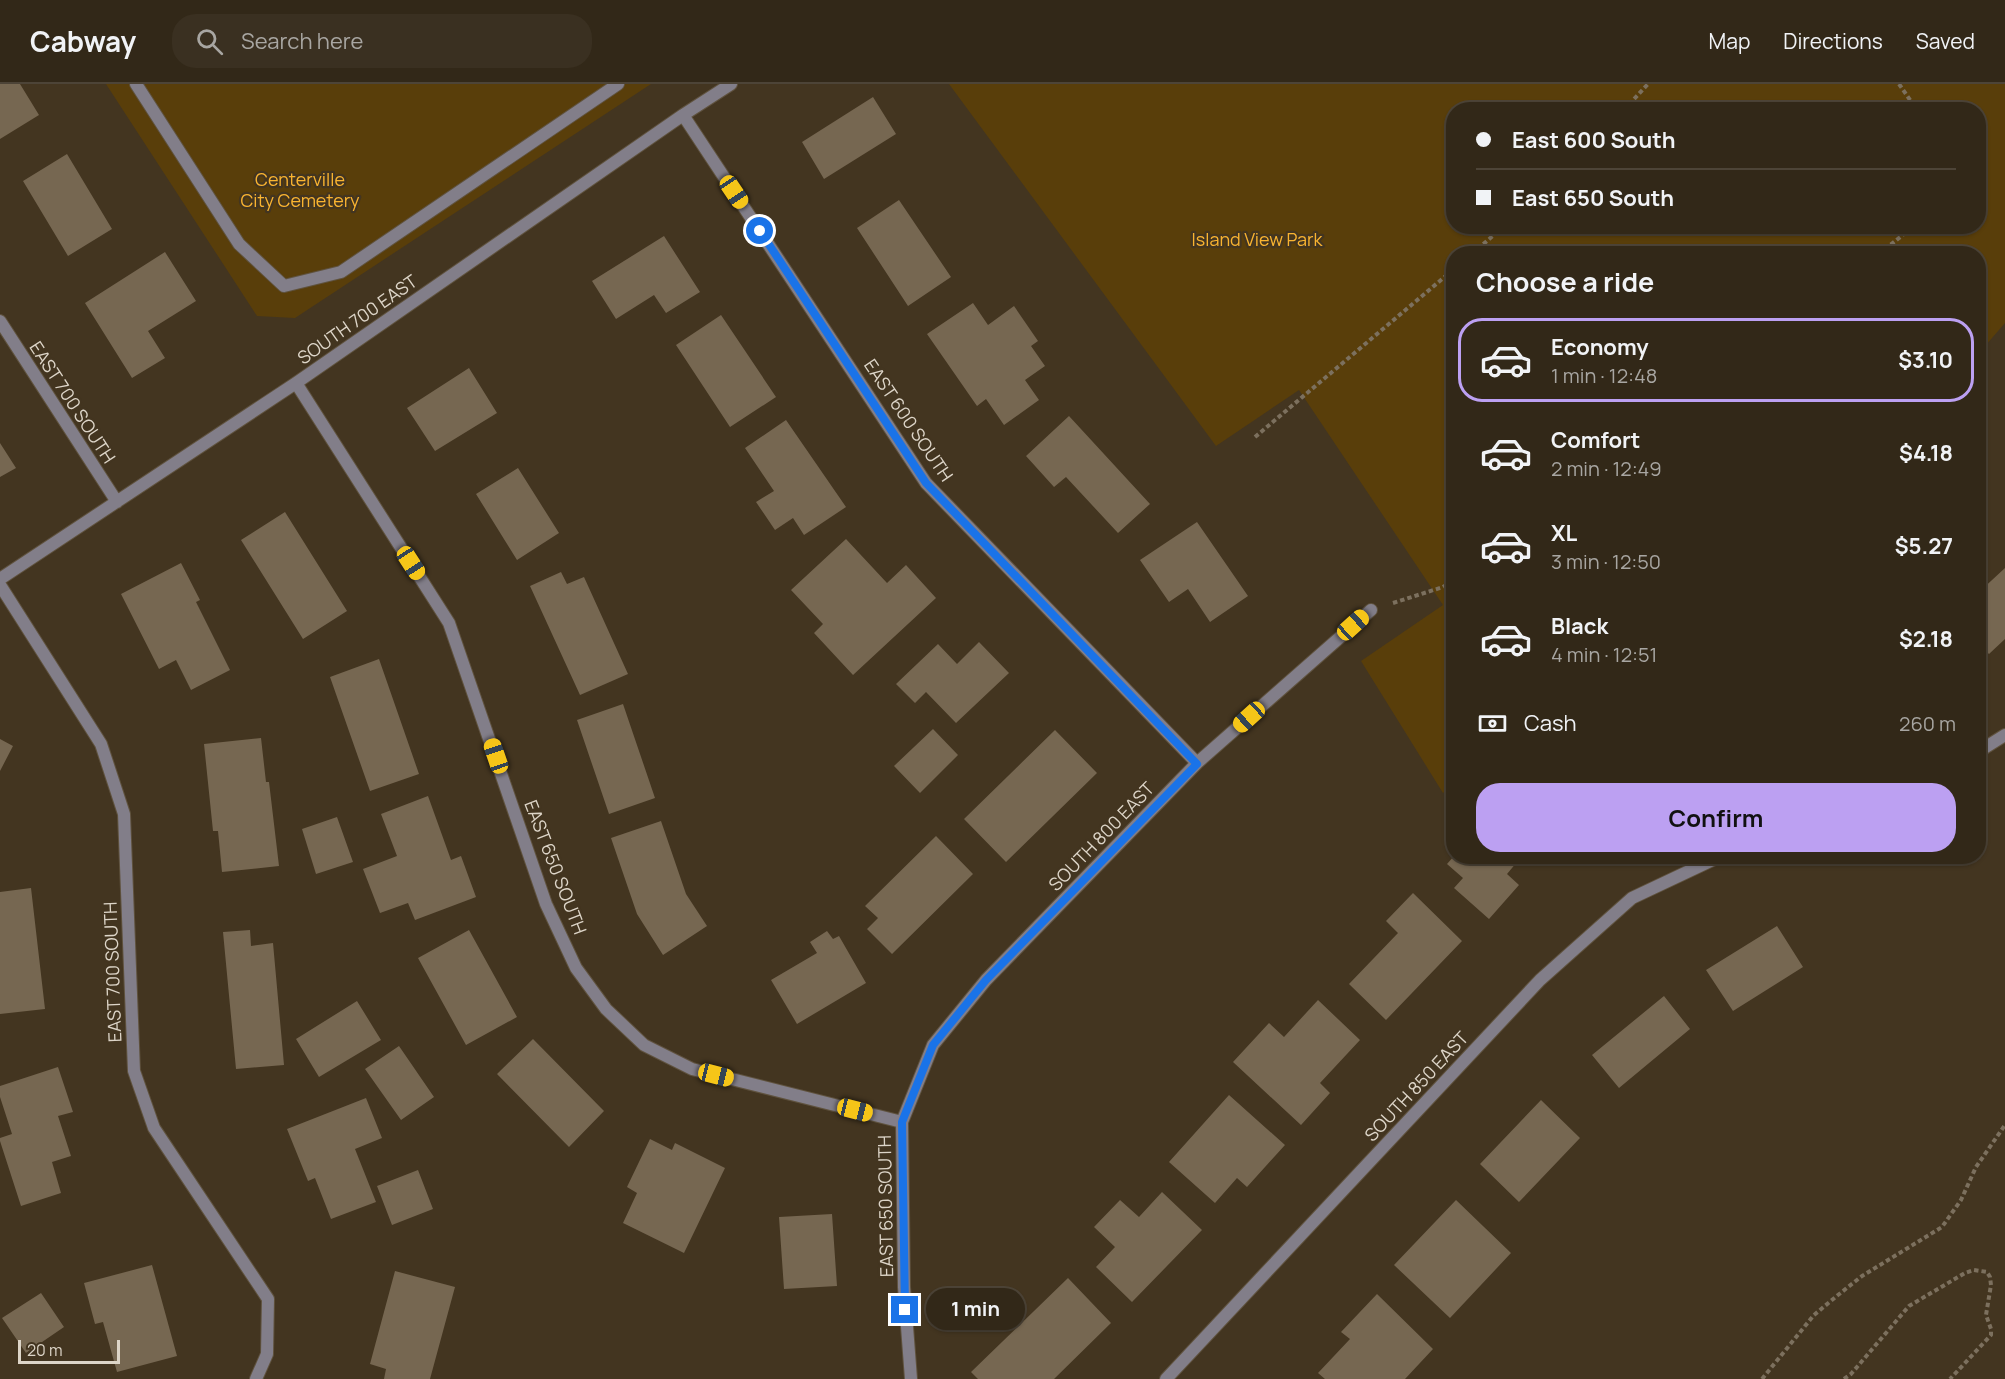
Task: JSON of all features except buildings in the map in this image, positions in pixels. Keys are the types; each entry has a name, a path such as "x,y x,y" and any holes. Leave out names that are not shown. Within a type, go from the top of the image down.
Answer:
{"street":[{"path":"136,84 239,244 284,286 341,272 618,84"},
{"name":"SOUTH 700 EAST","path":"0,579 296,383 731,84"},
{"name":"EAST 600 SOUTH","path":"683,115 926,483 1197,764"},
{"name":"EAST 700 SOUTH","path":"0,321 117,502"},
{"name":"EAST 650 SOUTH","path":"296,383 449,623 546,904 576,968 606,1009 644,1045 692,1069 902,1122 904,1287 911,1379"},
{"name":"EAST 700 SOUTH","path":"0,585 101,744 124,814 134,1071 154,1128 268,1299 267,1354 256,1379"},
{"name":"SOUTH 800 EAST","path":"902,1122 933,1045 986,980 1197,764 1371,610"},
{"path":"1986,747 2005,735"},
{"name":"SOUTH 850 EAST","path":"1166,1379 1540,980 1632,898 1704,864"}],"path":[{"path":"1631,102 1648,84"},
{"path":"1899,84 1911,102"},
{"path":"1481,246 1495,234"},
{"path":"1889,246 1904,234"},
{"path":"1255,437 1446,276"},
{"path":"1371,610 1446,585"},
{"path":"1762,1379 1814,1315 1862,1276 1942,1227 1961,1200 1976,1167 2005,1125"},
{"path":"1844,1379 1851,1374 1909,1306 1965,1273 1980,1269 1990,1277 1991,1285 1986,1315 1991,1335 1950,1379"}],"green space":[{"name":"Centerville City Cemetery","path":"106,84 651,84 295,318 257,316"},
{"name":"Island View Park","path":"949,84 2005,84 2005,323 1986,345 1986,246 1446,246 1446,790 1443,793 1361,661 1443,605 1299,390 1216,446"}],"route":[{"path":"760,231 926,483 1197,764 986,980 933,1045 902,1122 905,1310"}]}
